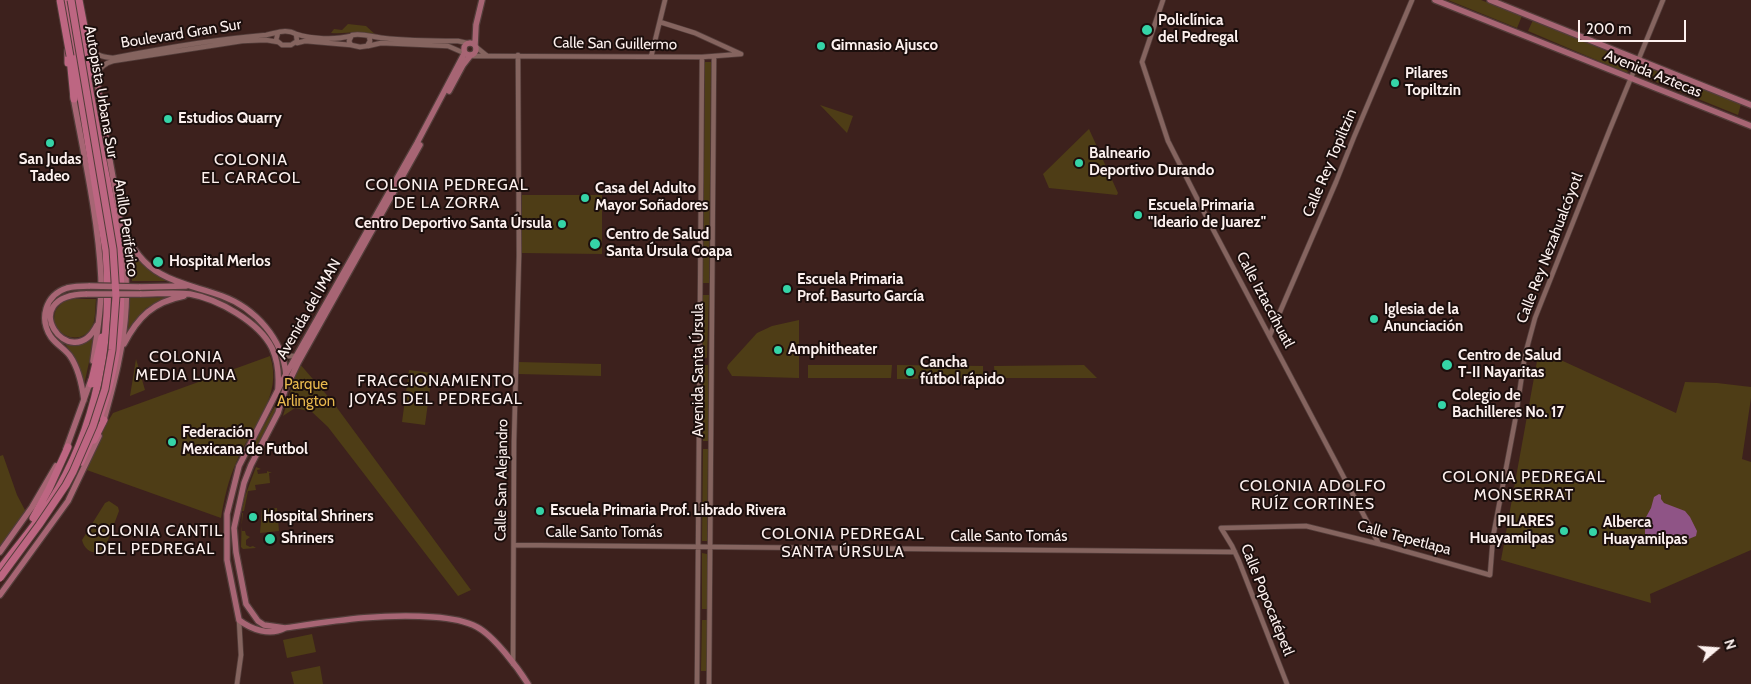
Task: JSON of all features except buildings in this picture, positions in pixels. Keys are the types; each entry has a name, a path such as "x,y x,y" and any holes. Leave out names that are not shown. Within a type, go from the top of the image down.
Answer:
{"highway":[{"path":"62,0 74,99"},
{"name":"Anillo Periférico","path":"0,571 20,541 50,503 63,479 78,446 95,400 105,349 103,316 108,275 106,251 62,0"},
{"name":"Autopista Urbana Sur","path":"0,571 37,522 71,469 98,402 109,340 112,295 109,246 62,0"},
{"name":"Anillo Periférico","path":"0,579 72,480 88,447 104,403 116,356 120,312 120,266 115,226 73,0"},
{"name":"Autopista Urbana Sur","path":"0,579 50,509 73,472 94,426 105,389 112,350 116,296 113,249 73,0"},
{"path":"81,0 82,26 93,73 96,76"},
{"path":"82,19 86,30 97,114 96,128"},
{"path":"116,375 121,331 120,312"},
{"path":"91,384 103,316"},
{"path":"72,480 104,420"},
{"path":"20,541 49,489 68,447"}],"main road":[{"path":"81,0 86,30"},
{"path":"467,55 475,45 476,25 482,0"},
{"name":"Avenida Aztecas","path":"1435,0 1751,126"},
{"name":"Avenida Aztecas","path":"1490,0 1751,105"},
{"path":"467,55 467,43 476,25"},
{"path":"467,43 475,45"},
{"name":"Avenida del IMAN","path":"239,620 227,560 227,514 240,466 286,374 467,55"},
{"name":"Avenida del IMAN","path":"285,628 264,625 258,621 246,604 236,552 234,528 244,484 251,465 278,413 285,390 304,352 414,156 467,55"},
{"path":"0,595 68,501 87,463 104,420 122,348 126,307 126,278 121,221 96,76"},
{"path":"74,99 98,242 101,278 103,316 88,338 81,341 67,341 53,329 51,315 58,302 67,296 87,294 140,294 191,294 219,304 246,320 267,340 274,352 278,369 277,394"},
{"path":"121,221 127,237 138,256 161,275 224,297 250,314 269,330 280,350 286,374 285,390"},
{"path":"85,401 76,366 66,351 50,336 47,328 45,313 50,299 61,290 77,286 188,286"},
{"path":"122,348 137,321 148,310 166,301 191,294"},
{"path":"0,552 32,507 68,447 91,384"},
{"path":"239,620 245,625 261,631 280,631 285,628 382,616 408,615 449,618 479,628 497,644 528,684"}],"street":[{"path":"651,57 665,0"},
{"name":"Calle Iztaccíhuatl","path":"1163,0 1142,62 1168,141 1379,544"},
{"name":"Calle Rey Topiltzin","path":"1270,335 1412,0"},
{"name":"Calle Rey Nezahualcóyotl","path":"1490,575 1493,536 1515,421 1525,355 1535,318 1663,0"},
{"name":"Calle San Guillermo","path":"467,55 714,57 741,54 694,33 660,22"},
{"path":"467,43 380,38 358,34 343,38 324,38 305,36 287,31 278,33 276,37 278,42 286,45 305,41 360,47 381,43 448,46 454,47 467,55"},
{"name":"Boulevard Gran Sur","path":"96,76 98,70 105,63 231,37 278,33"},
{"path":"296,34 298,39 296,43"},
{"path":"351,45 349,41 352,35"},
{"path":"367,46 370,41 369,36"},
{"name":"Boulevard Gran Sur","path":"89,54 94,52 103,57 113,58 184,47 249,40 278,42"},
{"path":"475,45 488,55"},
{"name":"Calle San Alejandro","path":"513,664 519,256 518,55"},
{"path":"103,57 102,61 105,63"},
{"name":"Avenida Santa Úrsula","path":"697,684 702,57"},
{"name":"Avenida Santa Úrsula","path":"709,684 714,57"},
{"path":"246,320 250,314"},
{"path":"280,350 287,356 297,356"},
{"name":"Calle Tepetlapa","path":"1221,528 1306,526 1490,575"},
{"name":"Calle Popocatépetl","path":"1221,528 1234,552 1287,684"},
{"name":"Calle Santo Tomás","path":"514,545 1234,552"},
{"path":"227,550 236,552"},
{"path":"227,560 238,559"},
{"path":"238,684 241,654 239,620"}],"green space":[{"path":"1448,0 1481,0 1522,16 1517,28"},
{"path":"1533,20 1632,62 1627,73 1528,31"},
{"path":"348,24 366,26 377,36 359,33 331,33 334,29 342,30"},
{"path":"705,62 711,62 709,283 703,283"},
{"path":"1643,63 1741,104 1738,115 1636,74"},
{"path":"820,105 853,116 847,133"},
{"name":"Balneario Deportivo Durando","path":"1089,129 1118,193 1117,195 1049,188 1043,174"},
{"name":"Centro Deportivo Santa Úrsula","path":"522,195 602,195 602,254 522,253"},
{"path":"128,242 146,266 172,281 132,281"},
{"path":"703,295 709,295 707,358 702,357"},
{"path":"175,297 146,308 128,330 130,298"},
{"path":"96,299 95,317 92,327 87,334 80,337 66,335 60,331 54,318 56,310 64,301"},
{"path":"799,320 799,378 732,376 727,368 728,365 757,333 772,326"},
{"path":"95,335 84,385 77,363 65,344 81,343"},
{"path":"1539,350 1676,413 1685,382 1751,387 1742,459 1751,462 1751,550 1650,594 1651,603 1501,560"},
{"name":"Federación Mexicana de Futbol","path":"270,356 273,385 264,411 233,470 221,518 84,469 113,413"},
{"path":"136,359 145,390 130,396"},
{"path":"518,362 601,364 601,376 518,374"},
{"name":"Parque Arlington","path":"299,363 332,401 471,590 458,596 328,427 312,412 295,408 283,416"},
{"path":"703,365 708,365 709,441 703,441"},
{"path":"808,365 892,365 891,378 808,378"},
{"path":"897,365 983,366 983,378 897,379"},
{"path":"1084,365 1097,378 995,378 994,366"},
{"path":"409,370 432,373 425,425 402,422"},
{"path":"283,392 277,411 251,456 247,455"},
{"path":"703,449 708,449 707,541 702,541"},
{"path":"3,455 17,495 26,512 0,548 0,456"},
{"path":"256,467 261,469 257,470 258,474 267,473 267,471 272,473 269,473 270,483 255,485 256,490 248,491 244,511 242,511 245,496"},
{"path":"109,501 118,507 119,511 104,551 90,551 85,547 82,540 105,503"},
{"path":"277,508 279,531 260,533 262,509"},
{"path":"241,531 245,531 246,535 250,537 246,540 246,545 256,548 243,549 241,547"},
{"path":"702,553 707,554 707,609 702,609"},
{"path":"702,620 708,620 707,671 701,671"},
{"path":"312,634 316,652 287,658 283,640"},
{"path":"320,666 323,684 294,684 291,672"}],"shaded area":[{"path":"1659,494 1664,503 1685,511 1697,531 1696,536 1679,543 1661,545 1645,534 1645,519 1654,497"}],"place":[{"name":"Policlínica del Pedregal","path":"1147,30"},
{"name":"Gimnasio Ajusco","path":"821,46"},
{"name":"Pilares Topiltzin","path":"1395,83"},
{"name":"Estudios Quarry","path":"168,119"},
{"name":"San Judas Tadeo","path":"50,143"},
{"name":"Balneario Deportivo Durando","path":"1079,163"},
{"name":"Casa del Adulto Mayor Soñadores","path":"585,198"},
{"name":"Escuela Primaria \"Ideario de Juarez\"","path":"1138,215"},
{"name":"Centro Deportivo Santa Úrsula","path":"562,224"},
{"name":"Centro de Salud Santa Úrsula Coapa","path":"595,244"},
{"name":"Hospital Merlos","path":"158,262"},
{"name":"Escuela Primaria Prof. Basurto García","path":"787,289"},
{"name":"Iglesia de la Anunciación","path":"1374,319"},
{"name":"Amphitheater","path":"778,350"},
{"name":"Centro de Salud T-II Nayaritas","path":"1447,365"},
{"name":"Cancha fútbol rápido","path":"910,372"},
{"name":"Colegio de Bachilleres No. 17","path":"1442,405"},
{"name":"Federación Mexicana de Futbol","path":"172,442"},
{"name":"Escuela Primaria Prof. Librado Rivera","path":"540,511"},
{"name":"Hospital Shriners","path":"253,517"},
{"name":"PILARES Huayamilpas","path":"1564,531"},
{"name":"Alberca Huayamilpas","path":"1593,532"},
{"name":"Shriners","path":"270,539"}],"district":[{"name":"COLONIA EL CARACOL","path":"251,169"},
{"name":"COLONIA PEDREGAL DE LA ZORRA","path":"447,194"},
{"name":"COLONIA MEDIA LUNA","path":"186,366"},
{"name":"FRACCIONAMIENTO JOYAS DEL PEDREGAL","path":"436,390"},
{"name":"COLONIA PEDREGAL MONSERRAT","path":"1524,486"},
{"name":"COLONIA ADOLFO RUÍZ CORTINES","path":"1313,495"},
{"name":"COLONIA CANTIL DEL PEDREGAL","path":"155,540"},
{"name":"COLONIA PEDREGAL SANTA ÚRSULA","path":"843,543"}]}
